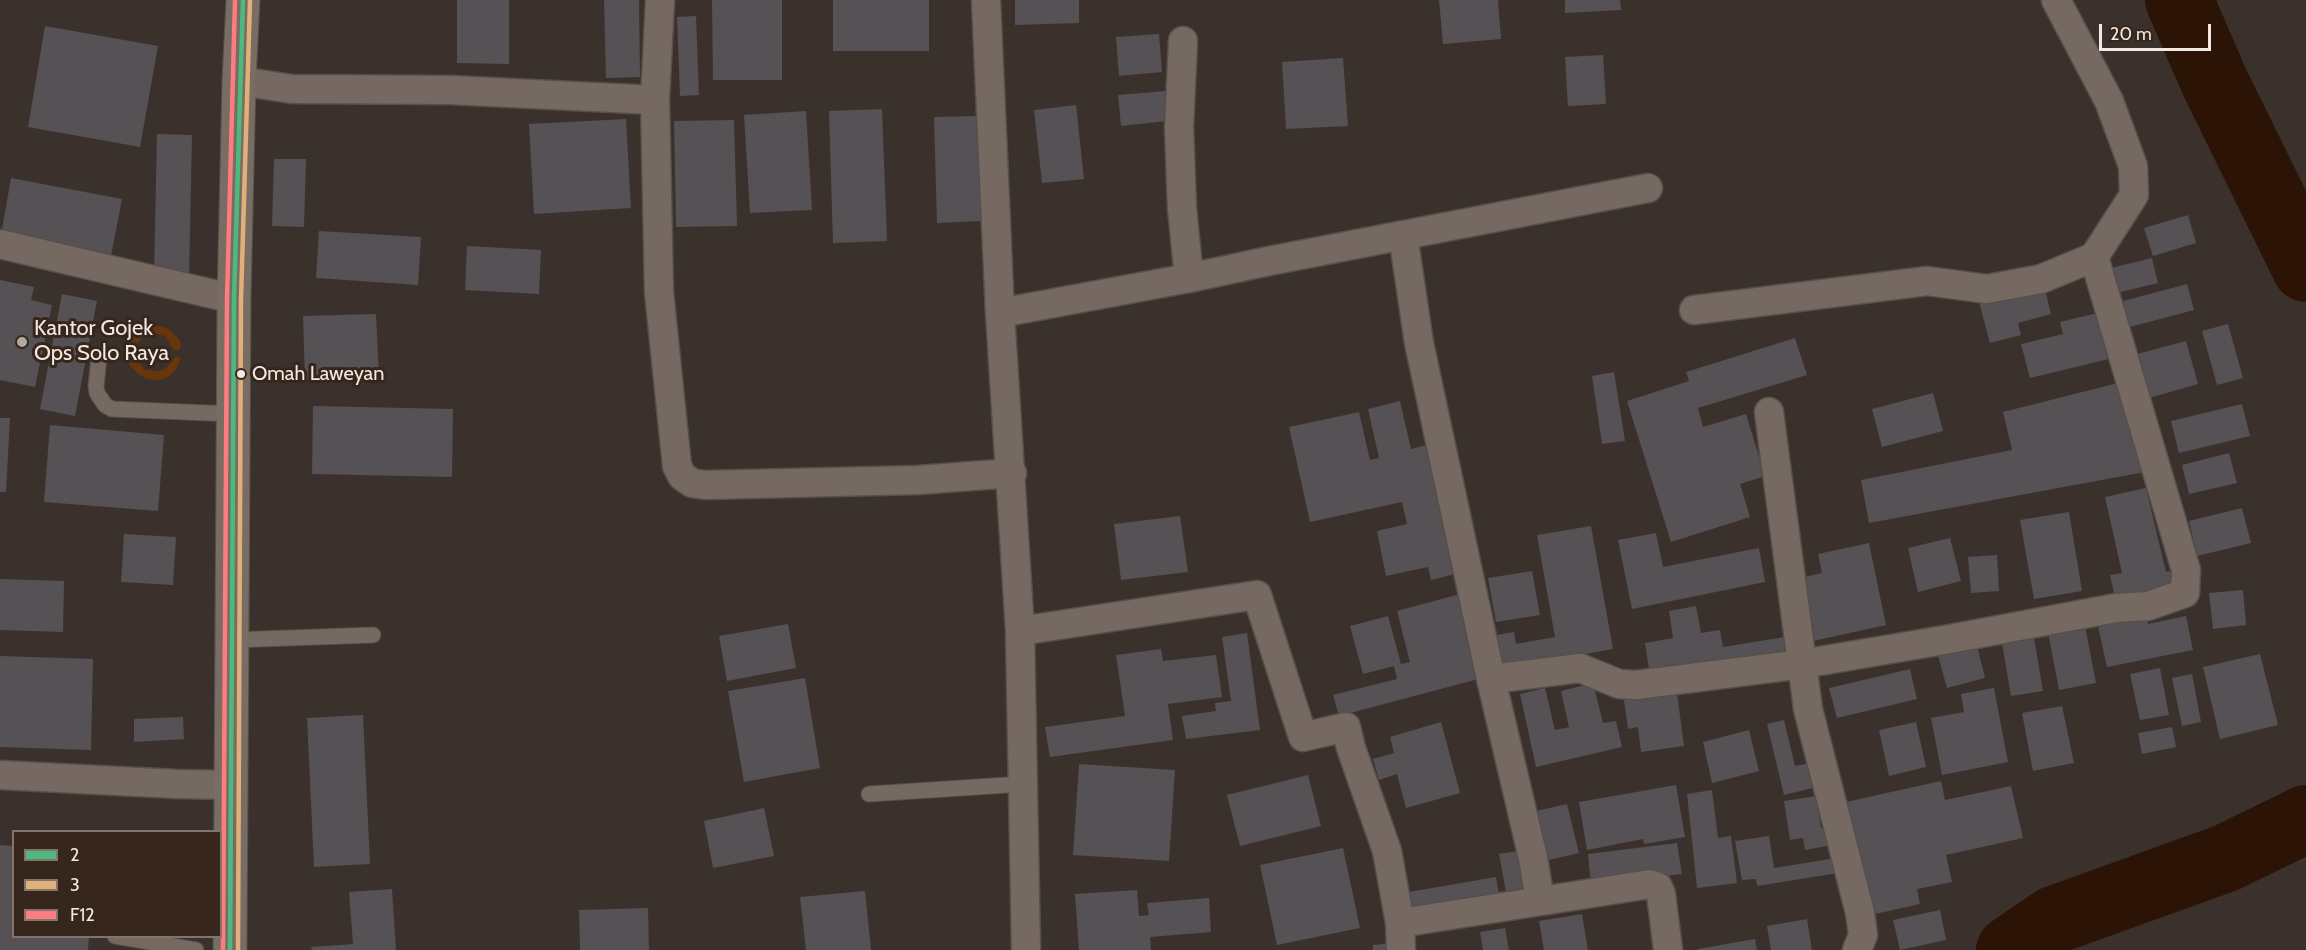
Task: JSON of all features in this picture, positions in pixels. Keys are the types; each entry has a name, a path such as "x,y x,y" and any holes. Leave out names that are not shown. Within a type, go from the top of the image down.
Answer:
{"main road":[{"path":"230,950 234,299 243,0"}],"street":[{"path":"660,0 655,100 659,292 677,466 682,476 692,483 705,485 918,480 1012,473"},
{"path":"986,0 1000,313 1012,473 1020,631 1026,950"},
{"path":"1694,310 1927,281 1987,289 2041,279 2094,256 2133,195 2133,166 2109,101 2056,0"},
{"path":"1183,41 1179,138 1182,208 1189,278"},
{"path":"239,81 292,89 450,90 655,100"},
{"path":"1000,313 1648,188"},
{"path":"1403,235 1419,343 1491,679 1533,858 1540,900"},
{"path":"0,244 234,299"},
{"path":"1491,679 1580,668 1619,684 1636,685 1802,664 2116,608 2148,606 2186,593 2186,570 2094,256"},
{"path":"1769,412 1808,709 1860,913 1863,935 1857,950"},
{"path":"1020,631 1257,595 1303,737 1346,727 1351,748 1388,851 1400,937 1540,900 1650,884 1658,888 1661,894 1668,950"},
{"path":"0,775 231,785"}],"lane":[{"path":"99,358 97,393 105,405 112,409 233,414"},
{"path":"232,640 374,635"},
{"path":"869,794 1023,784"},
{"path":"127,938 196,950"}],"shaded area":[{"path":"151,325 167,328 179,339 181,345 179,350 174,350 165,336 154,333 146,334 137,343 135,358 145,370 160,371 166,368 176,356 181,359 175,371 159,380 147,379 138,374 130,366 127,355 128,344 133,336 143,327"}],"building":[{"path":"457,0 509,0 509,64 457,63"},
{"path":"604,0 639,0 640,77 606,78"},
{"path":"712,0 782,0 782,80 713,80"},
{"path":"833,0 929,0 929,51 833,51"},
{"path":"1015,0 1079,0 1079,23 1015,25"},
{"path":"1439,0 1498,0 1501,39 1443,44"},
{"path":"1565,0 1620,0 1621,10 1565,13"},
{"path":"696,16 699,95 680,96 677,17"},
{"path":"45,26 158,46 140,147 28,127"},
{"path":"1159,34 1162,72 1119,76 1116,37"},
{"path":"1603,55 1606,104 1568,106 1565,57"},
{"path":"1343,58 1348,126 1286,129 1282,62"},
{"path":"1165,91 1167,121 1121,126 1118,95"},
{"path":"1076,105 1084,179 1042,183 1034,110"},
{"path":"882,109 887,241 833,243 829,111"},
{"path":"806,111 812,210 750,213 744,115"},
{"path":"977,116 981,221 937,223 934,117"},
{"path":"626,119 631,208 534,214 529,124"},
{"path":"734,120 737,226 676,227 674,121"},
{"path":"157,134 192,135 189,278 154,277"},
{"path":"274,159 306,159 304,227 272,226"},
{"path":"11,178 122,199 111,256 1,235"},
{"path":"2188,215 2196,243 2153,256 2144,228"},
{"path":"319,231 421,237 418,285 316,278"},
{"path":"467,246 541,250 539,294 465,290"},
{"path":"2152,258 2158,283 2117,293 2111,268"},
{"name":"Kantor Gojek Ops Solo Raya","path":"0,280 34,287 31,300 52,305 35,387 0,380"},
{"path":"2187,284 2194,310 2130,327 2123,301"},
{"path":"2044,285 2051,314 2018,323 2021,335 1990,343 1979,302"},
{"name":"Kantor Gojek Ops Solo Raya","path":"62,294 97,301 75,416 40,409"},
{"path":"2102,312 2113,358 2030,378 2021,344 2063,334 2060,322"},
{"path":"376,314 379,376 305,379 303,316"},
{"path":"2228,324 2243,378 2217,385 2202,331"},
{"path":"1795,338 1807,375 1698,408 1703,427 1746,414 1765,476 1740,484 1750,517 1671,542 1627,401 1689,381 1686,372"},
{"path":"2186,341 2198,384 2149,398 2137,354"},
{"path":"1614,372 1625,441 1602,444 1592,376"},
{"path":"2122,382 2145,472 1869,523 1861,480 2012,450 2003,412"},
{"path":"1933,393 1943,431 1882,447 1872,409"},
{"path":"1400,401 1411,449 1427,445 1455,574 1431,580 1428,567 1386,576 1377,531 1407,524 1402,502 1310,522 1289,427 1359,412 1370,460 1379,458 1368,409"},
{"path":"2242,404 2250,436 2179,453 2171,421"},
{"path":"313,406 453,409 452,477 312,474"},
{"path":"0,418 10,418 6,492 0,492"},
{"path":"50,425 164,435 158,511 44,502"},
{"path":"2229,453 2237,483 2189,494 2182,465"},
{"path":"2146,488 2166,572 2170,571 2174,585 2115,598 2110,575 2122,573 2105,497"},
{"path":"2242,508 2251,543 2197,556 2189,521"},
{"path":"2069,512 2082,591 2034,599 2020,520"},
{"path":"1180,516 1188,572 1121,580 1114,524"},
{"path":"1591,526 1613,649 1502,669 1497,635 1514,632 1516,644 1555,637 1537,535"},
{"path":"1656,533 1663,567 1759,548 1765,582 1632,609 1618,540"},
{"path":"124,534 176,537 173,585 121,582"},
{"path":"1950,538 1961,581 1918,592 1908,548"},
{"path":"1869,543 1886,625 1813,641 1800,578 1822,573 1818,554"},
{"path":"1997,555 1999,591 1971,593 1968,557"},
{"path":"1532,571 1540,615 1496,622 1488,578"},
{"path":"0,579 64,581 63,632 0,630"},
{"path":"2243,590 2246,625 2213,629 2209,593"},
{"path":"1460,594 1482,678 1339,716 1333,695 1397,679 1394,666 1363,674 1350,626 1388,616 1401,664 1410,662 1397,611"},
{"path":"1696,606 1701,633 1720,630 1723,647 1785,637 1787,651 1650,675 1645,643 1673,638 1669,611"},
{"path":"2146,616 2148,624 2186,616 2193,650 2107,667 2098,626"},
{"path":"788,624 796,668 727,681 719,636"},
{"path":"2085,626 2096,683 2059,690 2048,632"},
{"path":"1247,633 1260,730 1186,739 1182,716 1216,711 1215,703 1231,701 1222,637"},
{"path":"2034,638 2043,691 2011,696 2002,643"},
{"path":"1976,642 1985,678 1947,688 1937,652"},
{"path":"1161,649 1163,661 1216,655 1222,697 1168,704 1173,740 1050,757 1045,727 1125,716 1116,655"},
{"path":"2260,654 2278,725 2220,739 2203,667"},
{"path":"0,656 93,659 91,750 0,747"},
{"path":"2160,668 2169,715 2140,720 2130,674"},
{"path":"1910,669 1917,699 1837,718 1829,688"},
{"path":"2192,674 2201,722 2182,726 2172,678"},
{"path":"805,678 820,768 744,782 728,691"},
{"path":"1593,683 1603,723 1616,721 1622,747 1536,767 1520,694 1545,688 1555,730 1569,727 1561,691"},
{"path":"1994,688 2008,762 1942,775 1931,718 1964,712 1961,694"},
{"path":"1677,693 1684,746 1641,752 1638,727 1628,729 1624,700"},
{"path":"2062,706 2074,763 2033,771 2022,713"},
{"path":"363,715 370,864 314,867 307,718"},
{"path":"183,717 184,739 134,742 134,719"},
{"path":"1784,720 1795,766 1815,762 1821,786 1784,795 1767,724"},
{"path":"1441,722 1460,793 1406,808 1397,774 1379,780 1373,759 1394,753 1390,737"},
{"path":"1916,722 1926,767 1889,776 1879,730"},
{"path":"2172,727 2176,747 2142,754 2138,733"},
{"path":"1749,730 1759,771 1712,783 1703,742"},
{"path":"1079,764 1175,770 1169,861 1073,855"},
{"path":"1308,775 1321,826 1240,846 1227,795"},
{"path":"1941,781 1945,800 2011,786 2023,838 1946,855 1952,882 1917,889 1920,904 1871,915 1846,802"},
{"path":"1676,785 1685,837 1644,844 1643,839 1587,850 1579,802"},
{"path":"1712,790 1718,838 1731,836 1737,883 1697,888 1687,794"},
{"path":"1816,796 1821,828 1830,827 1833,845 1805,850 1803,838 1790,840 1784,801"},
{"path":"1567,804 1579,853 1549,860 1536,811"},
{"path":"764,808 774,856 713,868 704,821"},
{"path":"1769,836 1774,868 1836,858 1838,873 1757,886 1756,879 1742,880 1735,841"},
{"path":"1677,843 1682,874 1591,885 1588,854"},
{"path":"0,845 12,846 12,938 89,938 88,950 0,950"},
{"path":"1343,848 1360,928 1277,945 1260,865"},
{"path":"1523,850 1530,888 1506,892 1499,854"},
{"path":"1496,877 1500,901 1407,917 1403,893"},
{"path":"392,889 396,950 312,950 311,947 353,944 349,892"},
{"path":"1137,890 1139,916 1149,915 1147,903 1209,898 1211,932 1150,937 1151,950 1079,950 1075,894"},
{"path":"865,891 871,950 806,950 800,897"},
{"path":"648,908 649,950 580,950 579,910"},
{"path":"1940,910 1946,940 1900,950 1893,920"},
{"path":"1582,914 1588,950 1544,950 1539,921"},
{"path":"1807,919 1812,950 1771,950 1767,926"},
{"path":"1505,928 1509,950 1483,950 1480,932"},
{"path":"1755,939 1757,950 1698,950 1698,949"},
{"path":"1393,943 1393,950 1373,950 1373,945"}],"waterway":[{"path":"2179,0 2215,83 2306,268"},
{"path":"2010,950 2054,920 2226,858 2306,819"}],"transit line":[{"name":"F12","path":"223,950 227,299 235,0"},
{"name":"2","path":"230,950 234,299 243,0"},
{"name":"3","path":"238,950 241,299 250,0"}],"place":[{"name":"Kantor Gojek Ops Solo Raya","path":"22,342"},
{"name":"Omah Laweyan","path":"241,374"}]}
